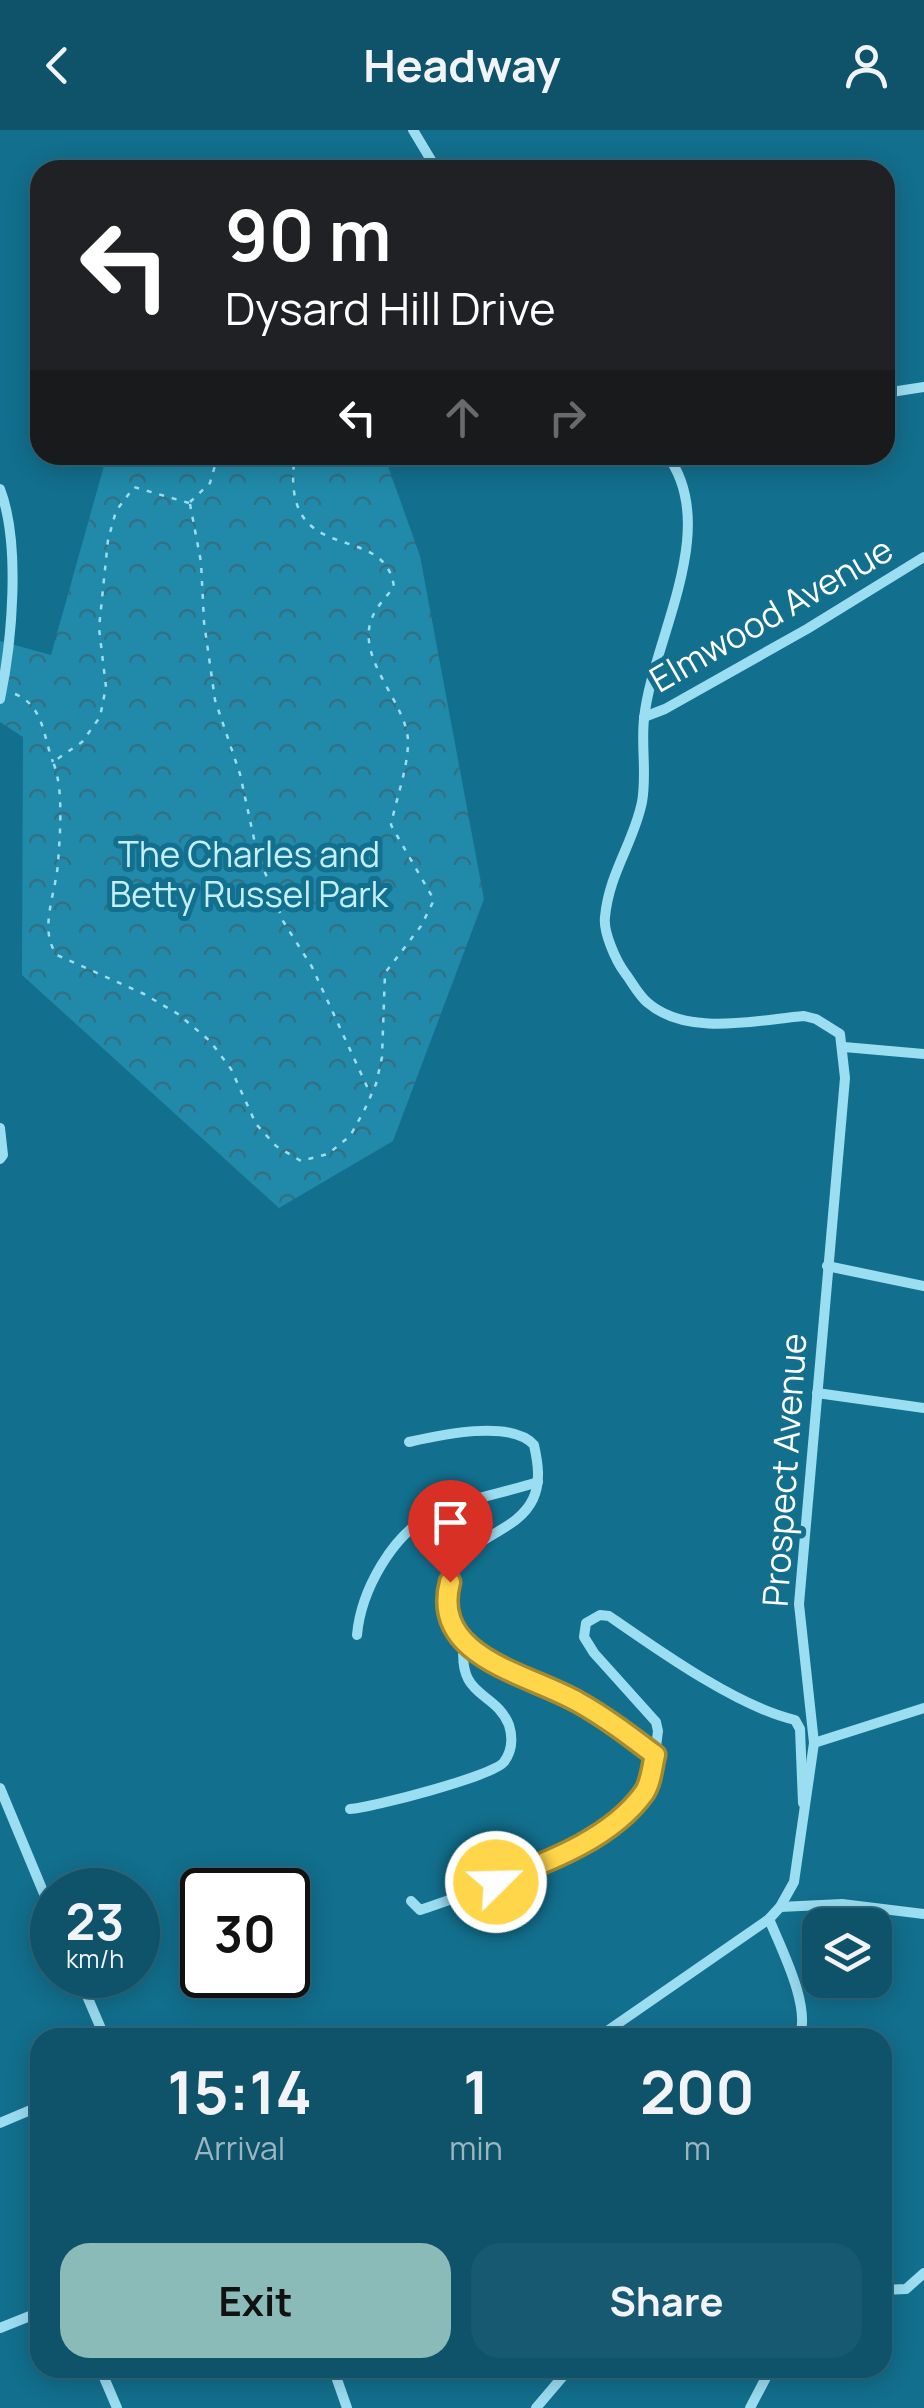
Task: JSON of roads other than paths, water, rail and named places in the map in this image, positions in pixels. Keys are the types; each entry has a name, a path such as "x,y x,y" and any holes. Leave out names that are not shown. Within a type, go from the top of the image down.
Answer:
{"street":[{"path":"412,130 431,160"},
{"path":"895,391 924,388"},
{"path":"672,465 684,492 687,546 684,572 660,647 644,717 642,800 613,874 604,922 620,967 648,1004 672,1016 696,1022 804,1016 840,1034 844,1047 924,1054"},
{"path":"0,489 10,538 12,634 1,694"},
{"name":"Elmwood Avenue","path":"644,717 807,629 924,557"},
{"name":"Prospect Avenue","path":"611,2028 769,1919 794,1882 814,1743 799,1604 845,1078 844,1047"},
{"path":"0,1128 0,1159"},
{"path":"827,1266 924,1286"},
{"path":"817,1393 924,1408"},
{"path":"409,1442 467,1432 522,1436 534,1446 538,1482 524,1513 462,1559 450,1582 447,1609 451,1624 473,1652 576,1700 655,1755"},
{"path":"356,1635 378,1571 413,1527 434,1514 538,1482"},
{"path":"410,1900 420,1910 530,1868 617,1822 644,1792 655,1755 656,1722 584,1637 586,1623 600,1615 609,1616 665,1655 774,1715 796,1720 800,1728 805,1824"},
{"path":"350,1809 485,1773 504,1762 511,1747 508,1722 466,1678 464,1643"},
{"path":"814,1743 924,1708"},
{"path":"1,1795 32,1868"},
{"path":"780,1907 842,1904 924,1914"},
{"path":"769,1919 800,1998 803,2028"},
{"path":"87,1998 100,2028"},
{"path":"0,2123 30,2110"},
{"path":"892,2290 906,2289 924,2273"},
{"path":"0,2328 30,2316"},
{"path":"104,2378 117,2408"},
{"path":"336,2378 347,2408"},
{"path":"536,2408 562,2378"},
{"path":"750,2408 766,2378"}],"park label":[{"name":"The Charles and Betty Russel Park","path":"249,874"}]}
